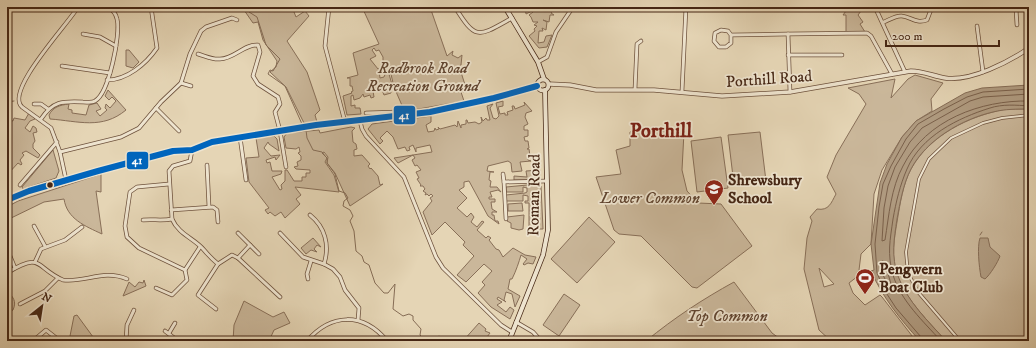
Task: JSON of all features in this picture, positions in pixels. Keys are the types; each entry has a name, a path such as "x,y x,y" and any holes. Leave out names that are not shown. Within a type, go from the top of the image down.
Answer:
{"main road":[{"path":"505,7 538,62 544,79 549,84 545,90 541,90 537,86"},
{"path":"7,200 66,180 173,151 192,150 212,142 465,105 537,86 539,81 544,79"},
{"name":"Roman Road","path":"509,341 515,322 544,251 548,230 545,90"}],"street":[{"path":"66,180 60,152 52,128 19,104 18,96 48,44 68,22 78,7"},
{"path":"41,119 48,108 61,102 94,101 101,96 108,80 116,46 117,18 108,7"},
{"path":"108,80 125,77 157,48 151,7"},
{"path":"329,7 325,46 345,122"},
{"path":"462,7 456,8 468,28 476,33 483,32 512,18"},
{"path":"538,62 546,57 556,32 573,7"},
{"path":"682,91 686,7"},
{"path":"875,7 884,22 905,72"},
{"path":"884,22 896,16 902,16 922,22 927,20 932,7"},
{"path":"1003,9 1017,8 1017,25"},
{"path":"60,152 133,133 145,123 156,108 181,83 190,54 201,31 206,27 232,16 237,20"},
{"path":"977,26 983,72"},
{"path":"731,35 731,43 726,47 719,47 714,41 715,33 721,30 728,31 731,35 867,33 871,36 892,74"},
{"path":"83,34 100,37 116,46"},
{"path":"788,34 790,92"},
{"path":"637,44 641,41"},
{"path":"632,42 637,44"},
{"path":"635,89 637,44"},
{"path":"198,54 220,59 230,57 253,45 258,45 260,52 253,76 258,84 278,96 280,104 275,112 280,131 286,168"},
{"name":"Porthill Road","path":"549,84 570,85 596,90 635,89 682,91 722,96 790,92 905,72 921,71 949,78 971,76 988,70 1029,48"},
{"path":"788,55 842,55"},
{"path":"62,66 110,73"},
{"path":"181,83 191,86"},
{"path":"34,104 41,104 48,108"},
{"path":"156,108 179,131"},
{"path":"366,113 390,111 398,112 402,115"},
{"path":"960,341 918,292 908,273 906,252 919,179 929,159 951,138 983,123 1002,118 1029,115"},
{"path":"360,121 362,130 366,136 404,177 436,257 443,268 501,325 512,332"},
{"path":"240,137 246,178 241,177"},
{"path":"20,185 57,142"},
{"path":"192,150 190,161 170,168 168,175 172,219 182,234 200,247 218,264"},
{"path":"207,164 209,207"},
{"path":"503,174 506,219"},
{"path":"504,182 547,181"},
{"path":"169,184 141,186 133,189 129,196 125,231 127,237 135,246 185,270"},
{"path":"171,210 209,207 216,208 218,222"},
{"path":"310,215 321,225 327,243 328,254 324,264"},
{"path":"143,220 157,219 162,221 172,219"},
{"path":"34,226 45,246"},
{"path":"74,226 76,232"},
{"path":"35,262 38,252 45,246 65,240 82,227"},
{"path":"238,233 259,254"},
{"path":"280,233 284,240 298,253 311,261 324,264 337,273 345,290 358,304 360,311 358,320"},
{"path":"238,258 250,245"},
{"path":"156,288 172,295 187,280 185,270 200,247"},
{"path":"7,249 15,268"},
{"path":"216,309 198,295 218,264 232,255 238,258 280,297"},
{"path":"308,279 305,274 311,261"},
{"path":"7,273 25,263 35,262 58,278 68,281 110,275 127,279"},
{"path":"20,304 45,291 58,278"},
{"path":"126,341 125,329 134,310"},
{"path":"131,315 136,317"},
{"path":"307,341 321,328 330,323 341,320 358,320 373,327 387,341"},
{"path":"515,322 533,332 541,341"},
{"path":"175,323 167,332 178,341"},
{"path":"33,341 46,330 46,326"},
{"path":"46,330 62,341"}],"green space":[{"path":"245,7 292,7 296,17 305,11 309,16 287,41 307,72 320,110 315,115 317,122 304,123 286,87 270,72 276,67 277,61 263,40 258,22 253,23 244,10"},
{"name":"Radbrook Road Recreation Ground","path":"362,7 430,7 447,56 453,51 452,55 458,58 462,55 461,65 459,66 467,91 463,92 462,89 460,89 464,101 407,111 404,110 394,87 390,70 383,64 383,57 379,50 376,51 374,48 372,50 376,56 370,59 378,69 380,68 380,78 384,77 386,72 389,74 393,88 390,89 391,93 384,95 380,85 381,89 373,91 374,97 371,98 370,95 364,97 363,94 360,98 354,100 353,95 351,96 351,106 355,105 355,108 360,108 361,114 347,115 343,96 352,93 351,92 353,91 352,86 350,86 350,78 347,78 358,75 353,53 379,44"},
{"path":"525,7 549,7 553,10 551,13 554,15 550,15 549,22 543,20 547,22 546,30 542,28 543,31 539,31 538,43 544,42 546,36 552,35 547,47 539,48 529,36 535,31 534,29 537,26 534,25 538,22 533,22 529,15 533,12 532,11 526,14"},
{"path":"849,7 864,7 858,15 863,22 860,24 865,32 846,32 846,15 843,15"},
{"path":"126,50 129,50 139,62 133,68 126,66"},
{"path":"915,75 943,83 931,99 932,111 916,121 902,137 882,170 874,194 871,244 861,254 859,270 862,273 849,283 853,293 865,305 880,295 916,341 831,341 819,330 804,269 807,238 812,221 810,217 817,209 827,208 836,194 827,177 836,155 866,104 859,94 848,88 895,79 891,98 908,79","holes":["819,268 834,284 824,287"]},
{"path":"108,90 126,110 117,116 108,120 90,123 50,119 49,115 55,108 69,104 68,109 72,110 72,113 86,115 89,105 97,103 101,109 96,111 100,116 107,110 105,108 106,104 110,108 116,101 112,97 109,100 105,96"},
{"path":"503,101 503,106 498,107 500,114 505,113 505,115 508,115 507,112 513,110 512,106 514,106 515,109 525,105 524,102 532,111 526,113 525,117 528,124 524,126 524,130 528,130 528,136 524,137 525,141 528,141 529,148 527,149 529,149 530,156 528,156 528,160 531,161 520,162 522,171 512,172 511,163 508,161 488,166 487,171 494,172 490,172 490,187 497,187 501,192 498,190 490,192 492,197 489,197 489,199 495,199 495,202 491,202 492,209 497,212 492,212 492,215 494,215 495,221 498,221 499,224 488,216 469,181 464,182 464,187 459,190 467,198 457,208 467,217 471,213 474,217 471,222 477,227 482,221 484,222 477,230 486,238 488,236 491,238 489,240 496,249 499,250 503,257 513,248 525,255 536,257 533,264 528,263 524,265 523,264 527,259 521,255 512,279 510,279 508,289 520,296 515,307 512,294 506,292 504,300 506,302 498,297 497,299 502,302 497,305 506,312 510,307 514,310 510,319 491,307 478,293 485,285 482,282 492,271 484,264 466,282 457,275 474,256 463,245 465,242 445,222 432,235 423,212 432,201 430,198 433,196 431,194 429,196 427,194 425,195 426,193 423,191 425,189 423,186 420,186 421,185 417,179 419,178 416,172 421,170 417,165 415,166 412,160 415,158 413,155 432,152 430,145 416,148 416,152 413,145 409,147 410,150 407,151 405,147 398,149 393,137 387,131 380,138 383,141 380,144 368,129 372,124 431,116 431,122 426,125 428,132 434,131 435,128 436,130 439,129 438,127 440,129 455,125 457,127 458,121 461,128 461,125 466,124 466,120 468,123 475,122 479,124 482,122 481,117 483,121 486,118 487,120 490,120 487,106 493,104 490,108 493,118 496,119 499,116 496,103"},
{"path":"1006,109 1029,109 1029,341 946,341 912,302 901,284 895,268 894,242 899,208 904,188 908,175 919,157 940,137 965,122 992,112"},
{"path":"29,113 35,119 30,121 25,128 30,132 33,126 36,128 37,132 33,133 35,141 33,148 40,155 38,158 26,151 22,153 24,155 20,160 22,164 21,165 18,163 7,175 7,122 9,120 13,121 14,118 25,120"},
{"path":"351,127 355,128 352,131 353,142 356,144 357,149 354,150 354,156 362,155 370,164 368,166 370,169 371,168 378,176 380,185 383,184 350,206 335,173 327,163 328,157 324,152 322,153 327,158 325,162 334,175 339,192 295,187 301,195 296,199 300,204 285,218 281,212 275,216 270,212 268,214 265,210 269,208 249,182 246,158 259,157 256,138 274,136 277,139 279,151 268,142 264,148 271,156 280,155 276,160 275,157 266,160 267,163 270,162 272,171 282,171 281,174 272,177 280,190 282,189 281,185 285,181 285,170 287,170 294,181 302,181 302,177 306,177 306,173 310,173 310,170 296,169 294,167 298,166 297,162 301,160 301,156 298,153 300,152 299,147 296,149 286,148 284,137 287,133 319,130 320,133"},
{"name":"Lower Common","path":"633,130 684,132 682,170 687,191 698,203 721,204 752,246 697,288 692,287 641,236 619,234 614,230 596,177 621,174 616,150 630,146 630,132"},
{"path":"760,132 766,181 734,185 728,135"},
{"path":"721,137 728,188 697,192 691,141"},
{"path":"53,150 59,171 56,178 23,189 22,187"},
{"path":"413,155 398,163 394,158"},
{"path":"540,170 540,175 537,180 514,180 514,176 527,177 526,171"},
{"path":"101,174 101,192 96,191 102,234 83,225 73,217 66,206 64,199 44,202 7,220 7,207 18,201"},
{"path":"538,184 541,186 543,229 529,229 529,203 525,203 525,201 528,201 528,196 523,195 523,201 506,201 506,195 525,193 527,192 527,188 523,187 523,192 506,192 506,187"},
{"path":"522,203 523,211 508,211 508,204"},
{"path":"524,215 523,229 519,230 511,228 511,223 507,221 507,217"},
{"path":"589,217 615,242 577,283 551,259"},
{"path":"313,238 321,247 317,245 314,249 317,252 311,250 306,254 301,248"},
{"path":"144,280 146,286 123,296 129,282 135,287 139,282 143,283"},
{"name":"Top Common","path":"734,282 772,333 783,341 646,341 689,309"},
{"path":"7,291 13,297 15,304 13,310 7,313"},
{"path":"564,294 580,305 559,336 543,325"},
{"path":"244,301 273,317 284,312 290,323 274,330 269,341 233,341 234,325"},
{"path":"77,315 96,341 67,341 70,336 74,316"},
{"path":"479,323 486,329 485,331 490,333 484,341 463,341"}],"water":[{"path":"1029,85 1029,109 993,112 981,115 957,125 935,140 926,149 908,175 897,219 894,261 898,276 912,302 946,341 920,341 892,308 871,271 874,270 871,244 880,183 887,164 902,137 916,121 965,93 982,88"},
{"path":"980,238 988,238 990,247 1000,256 998,262 985,279 981,277 978,251"}],"waterway":[{"path":"182,7 187,10 200,7"},
{"path":"247,7 249,12 257,17 266,45 280,59 273,71 270,70 268,74 285,86 302,124"},
{"path":"7,102 14,101"},
{"path":"306,130 307,138 313,150 322,152 327,158 327,163 335,174 339,191 345,193 348,198 344,201 343,206 350,210 353,216 350,221 354,231 356,251 362,256 364,262 369,265 375,283 384,293 388,293 395,284 393,309 403,316 409,314 413,316 413,320 421,329 420,335 425,341"},
{"path":"432,341 439,336 442,338 442,341"}],"transit line":[{"name":"41","path":"7,200 29,191 98,171 173,151 192,150 212,142 316,125 430,112 494,98 537,86"}],"place":[{"name":"Shrewsbury School","path":"714,206"},
{"name":"Pengwern Boat Club","path":"865,295"}],"district":[{"name":"Porthill","path":"661,131"}]}
